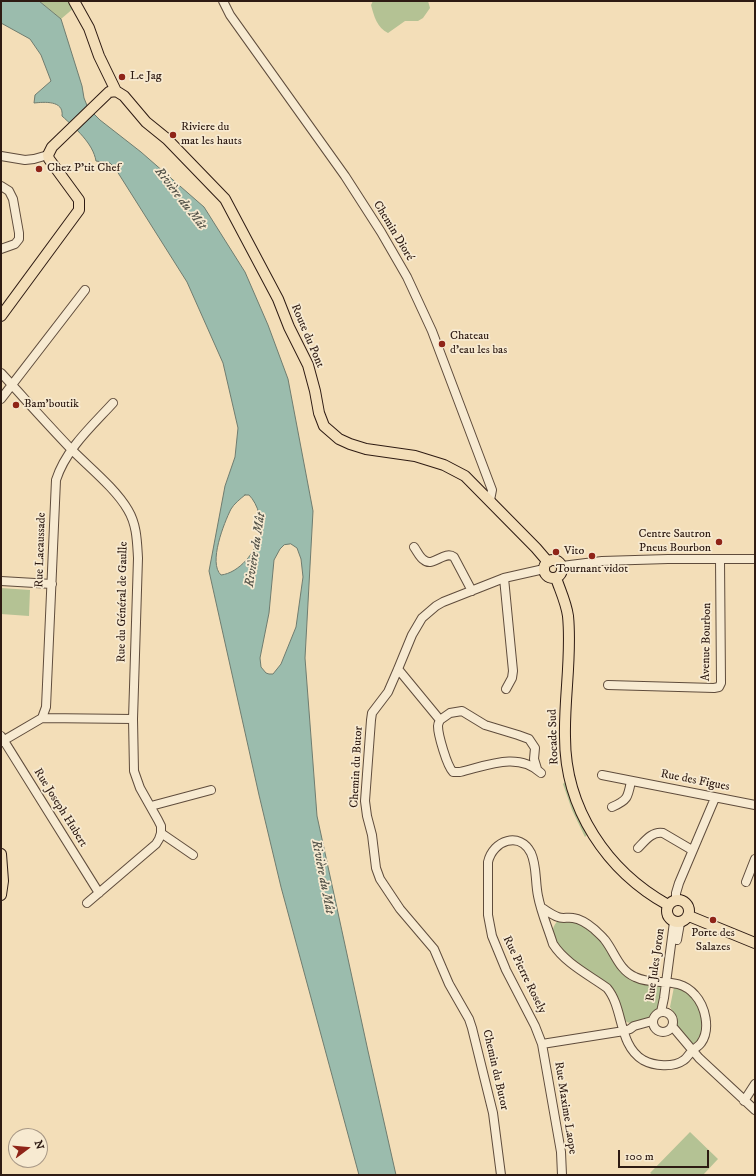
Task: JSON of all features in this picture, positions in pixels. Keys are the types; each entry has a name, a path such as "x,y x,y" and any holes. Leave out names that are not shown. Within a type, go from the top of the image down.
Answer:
{"main road":[{"path":"1,316 79,210 79,200 49,159 48,155 52,147 113,92 89,28 74,1"},
{"name":"Route du Pont","path":"113,92 124,96 146,122 173,144 225,199 278,299 289,327 308,365 319,413 324,426 339,439 350,444 366,449 415,456 444,465 465,476 536,548 546,565"},
{"path":"556,560 562,566 561,574 556,578 548,577 546,565 556,560"},
{"name":"Rocade Sud","path":"556,578 568,615 569,643 565,738 566,760 574,793 582,816 603,851 613,862 634,882 658,900 672,903"},
{"path":"1,854 3,875 1,895"},
{"path":"683,901 688,906 690,912 688,916 683,921 677,922 668,917 667,913 672,903 683,901"},
{"path":"688,916 755,943"}],"street":[{"name":"Chemin Dioré","path":"223,1 230,15 345,176 381,232 407,277 432,331 492,490 490,500"},
{"path":"1,156 25,160 48,155"},
{"path":"1,186 9,191 19,233 19,239 15,244 1,249"},
{"path":"1,399 85,290"},
{"name":"Rue du Général de Gaulle","path":"1,373 122,500 129,512 134,526 138,558 133,718 134,771 136,780 158,820 161,833"},
{"name":"Rue Lacaussade","path":"42,718 46,707 56,480 58,473 72,449 113,403"},
{"path":"414,547 423,560 428,562 432,562 447,554 454,557 472,591"},
{"name":"Avenue Bourbon","path":"608,685 719,687 721,683 720,559"},
{"path":"562,566 602,561 755,559"},
{"name":"Chemin du Butor","path":"501,1175 493,1113 476,1039 469,1019 449,984 434,950 400,909 380,879 376,868 372,835 365,801 372,713 388,692 412,635 422,618 443,602 504,578 546,565"},
{"path":"504,578 513,671 512,678 506,689"},
{"path":"1,581 52,584"},
{"path":"398,669 440,720"},
{"path":"462,712 485,725 518,734 529,740 535,748 534,759 539,771 525,762 509,760 460,772 453,772 449,766 439,734 438,726 440,720 450,713 462,712"},
{"path":"2,739 42,718 133,718"},
{"name":"Rue Joseph Hubert","path":"2,739 99,893"},
{"name":"Rue des Figues","path":"602,775 755,805"},
{"path":"612,807 624,802 628,796 631,781"},
{"path":"150,806 211,790"},
{"path":"672,903 692,850 715,798"},
{"path":"638,848 653,834 658,832 663,833 692,850"},
{"path":"87,903 156,844 161,833 193,855"},
{"name":"Rue Pierre Rosely","path":"542,908 559,918 573,918 592,928 605,940 622,968 628,973 645,981 669,982 684,986 694,994 702,1004 706,1017 706,1030 702,1042 691,1048 683,1061 670,1065 656,1065 642,1060 633,1050 628,1041 627,1030 612,994 607,988 565,958 553,944 538,897 534,863 527,847 520,842 506,841 494,849 488,862 488,915 492,936 506,970 535,1026 542,1044"},
{"path":"746,882 755,859"},
{"path":"549,930 553,923 559,918"},
{"name":"Rue Jules Joron","path":"664,1012 677,922"},
{"path":"664,1012 673,1019 670,1028 661,1032 655,1029 653,1024 655,1015 664,1012"},
{"path":"542,1044 627,1030 634,1026 653,1024"},
{"path":"670,1028 684,1044 691,1048 755,1110"},
{"name":"Rue Maxime Laope","path":"542,1044 561,1152 562,1175"},
{"path":"744,1101 755,1084"}],"green space":[{"path":"39,1 82,1 61,19"},
{"path":"373,1 428,1 430,8 423,18 418,21 405,21 388,33 381,28 376,21 371,5"},
{"path":"1,588 30,590 29,616 1,614"},
{"path":"565,782 587,835 585,837 572,810 563,784"},
{"path":"559,920 571,920 587,927 602,940 619,966 664,985 660,1006 644,1021 630,1023 624,1020 616,998 572,962 561,950 555,939 553,929"},
{"path":"678,986 694,999 701,1011 701,1031 699,1039 696,1043 691,1043 676,1027 677,1018 670,1007 674,987"},
{"path":"690,1132 718,1159 703,1175 653,1175 650,1173"}],"water":[{"name":"Rivière du Mât","path":"1,1 39,1 61,19 88,108 100,120 141,152 204,207 245,272 268,325 288,379 313,511 305,658 317,816 396,1175 359,1175 281,887 209,571 225,486 235,457 238,428 223,363 187,282 115,168 110,163 96,161 87,142 62,116 60,107 52,103 34,103 35,95 51,81 41,55 30,39 1,23","holes":["245,495 249,495 257,508 261,525 258,542 246,561 234,570 221,575 217,569 216,562 218,543 231,509 235,503","291,544 297,548 301,559 303,577 296,627 281,664 273,674 269,674 266,673 261,667 260,658 269,613 274,560 284,545"]}],"place":[{"name":"Le Jag","path":"122,77"},
{"name":"Riviere du mat les hauts","path":"173,135"},
{"name":"Chez P'tit Chef","path":"39,169"},
{"name":"Chateau d'eau les bas","path":"442,344"},
{"name":"Bam'boutik","path":"16,405"},
{"name":"Centre Sautron Pneus Bourbon","path":"719,542"},
{"name":"Vito","path":"556,552"},
{"name":"Tournant vidot","path":"592,556"},
{"name":"Porte des Salazes","path":"713,920"}]}
